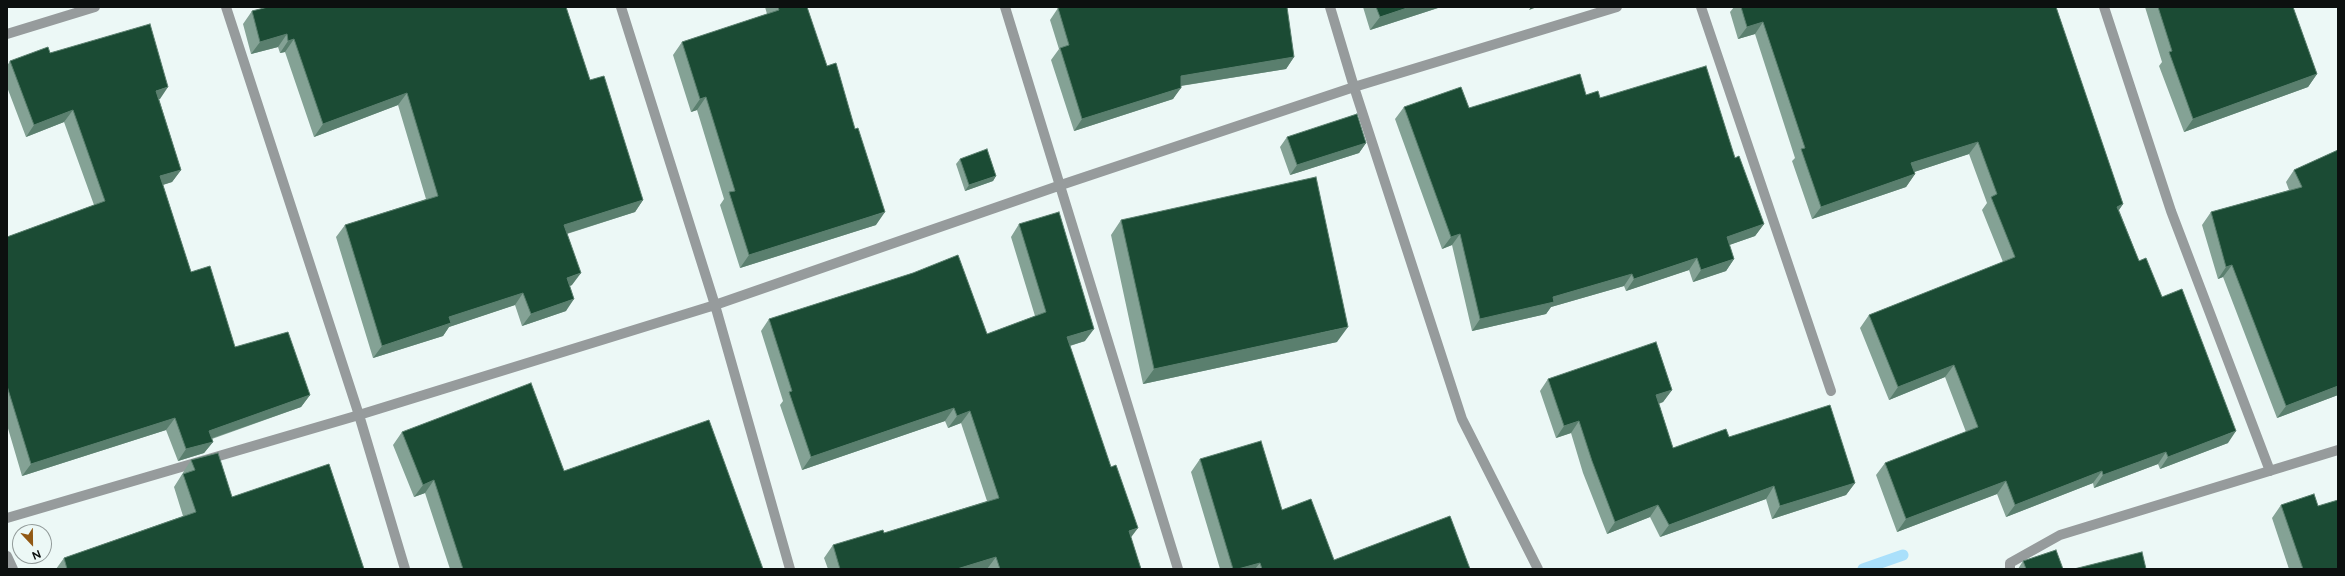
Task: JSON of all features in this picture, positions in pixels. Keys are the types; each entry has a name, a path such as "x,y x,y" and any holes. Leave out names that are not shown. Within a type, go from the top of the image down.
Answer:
{"street":[{"path":"7,34 95,7"},
{"path":"226,7 359,415 405,569"},
{"path":"621,7 715,305 790,569"},
{"path":"1004,7 1061,185 1178,569"},
{"path":"1330,7 1354,87 1462,419 1538,569"},
{"path":"7,518 359,415 715,305 1061,185 1354,87 1617,7"},
{"path":"1702,7 1831,391"},
{"path":"2104,7 2171,211 2270,470"},
{"path":"2010,569 2010,563 2060,535 2338,450"},
{"path":"7,556 13,569"}],"building":[{"path":"268,7 566,7 590,80 604,76 643,200 564,225 581,273 567,278 574,299 531,314 523,293 449,317 451,323 382,346 345,225 438,196 407,93 323,124 294,39 288,41 287,34 260,42 252,11"},
{"path":"778,7 807,7 827,66 836,63 855,129 858,128 885,212 749,255 729,192 735,191 706,97 700,99 682,42 779,10"},
{"path":"1287,7 1294,57 1181,76 1181,88 1082,119 1060,48 1069,45 1058,8"},
{"path":"1376,7 1410,7 1380,17"},
{"path":"1741,7 2056,7 2123,204 2117,207 2139,261 2146,258 2162,297 2182,289 2236,431 2168,457 2166,452 2103,475 2102,471 2015,505 2006,481 1906,519 1885,463 1978,427 1954,365 1898,387 1869,315 2015,257 1991,197 1997,194 1978,142 1911,163 1915,174 1821,207 1801,149 1805,148 1763,22 1747,27"},
{"path":"2158,7 2293,7 2317,74 2193,119 2169,52 2172,51"},
{"path":"150,24 168,87 156,91 181,170 160,176 191,272 210,266 235,347 288,332 310,395 209,431 213,442 186,449 175,418 31,464 7,386 7,237 105,201 73,110 34,125 10,61 48,47 50,53"},
{"path":"1706,66 1735,158 1739,156 1764,224 1727,237 1734,259 1701,270 1697,258 1634,279 1632,274 1553,297 1554,302 1480,319 1460,234 1451,237 1404,107 1461,87 1469,108 1580,74 1586,95 1598,91 1600,98"},
{"path":"1357,114 1366,143 1297,165 1287,137"},
{"path":"987,149 996,176 969,185 960,159"},
{"path":"2338,150 2338,386 2286,406 2232,265 2226,267 2211,212 2302,187 2294,170"},
{"path":"1316,177 1348,327 1154,369 1121,220"},
{"path":"1059,212 1094,329 1067,337 1111,467 1116,465 1138,528 1129,531 1141,569 1000,569 996,557 957,569 840,569 833,545 883,530 884,533 999,498 970,411 957,416 954,408 811,457 789,392 792,391 769,319 913,273 958,255 987,334 1046,312 1019,224"},
{"path":"1656,342 1672,390 1656,395 1673,448 1726,429 1729,437 1830,405 1855,483 1780,506 1774,486 1669,525 1658,505 1615,522 1579,421 1564,426 1548,379"},
{"path":"531,383 564,471 709,420 763,569 463,569 434,480 423,485 402,432"},
{"path":"1261,441 1282,510 1311,499 1334,560 1450,516 1470,569 1262,569 1260,563 1233,569 1200,459"},
{"path":"218,453 232,497 329,464 364,569 67,569 64,558 196,512 183,474 195,470 191,460"},
{"path":"2314,494 2318,506 2338,500 2338,569 2303,569 2281,505"},
{"path":"2056,550 2063,569 2026,569 2023,561"},
{"path":"2142,552 2146,569 2074,569"}],"waterway":[{"path":"1863,569 1903,555"}]}
